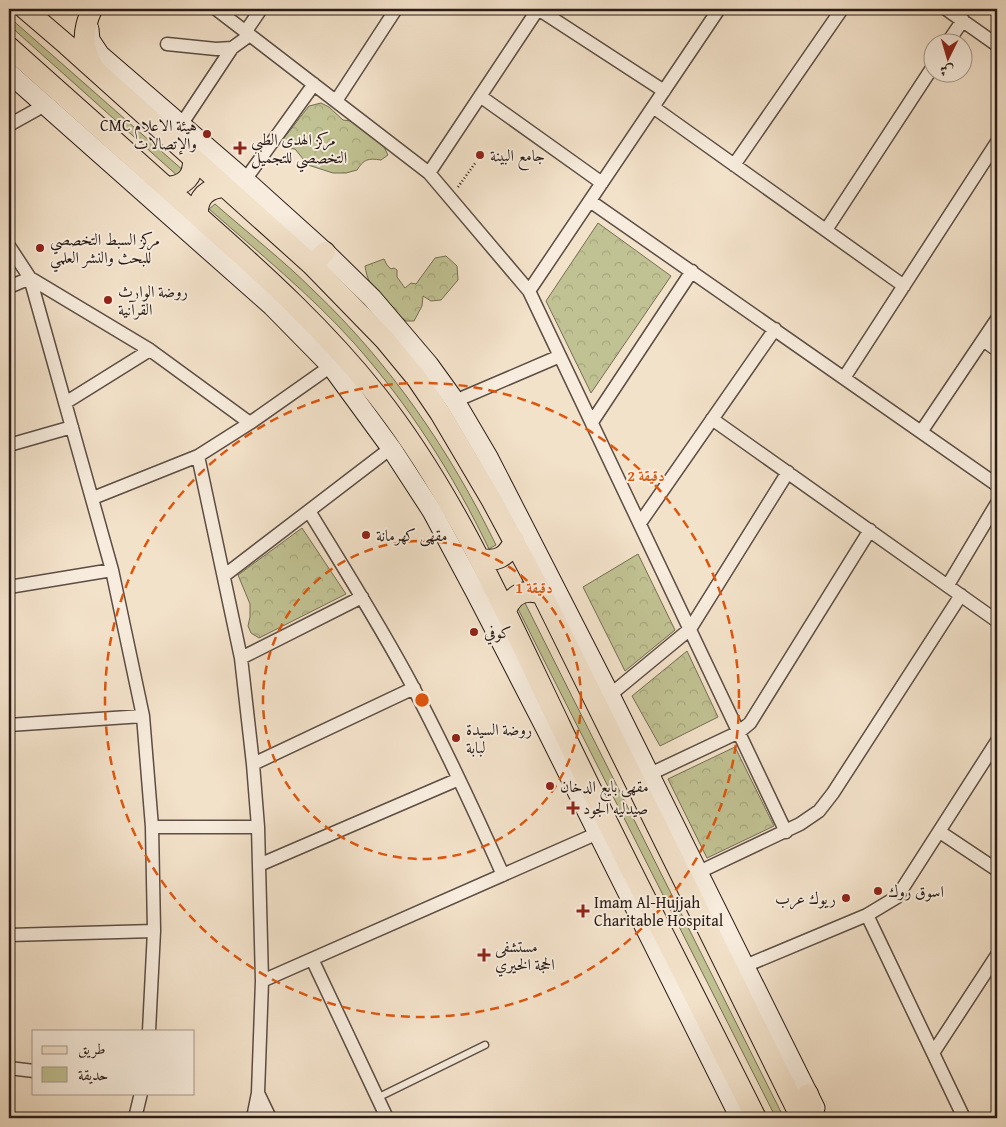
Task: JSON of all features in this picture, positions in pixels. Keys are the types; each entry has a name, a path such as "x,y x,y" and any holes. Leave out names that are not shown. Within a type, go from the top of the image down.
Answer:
{"main road":[{"path":"67,45 92,9"},
{"path":"92,9 85,27 84,42 87,56 100,74"},
{"path":"36,12 67,45 225,187 319,259 417,379 514,540 542,594 603,700 801,1118"},
{"path":"9,47 198,216 278,300 375,392 406,434 455,514 479,558 506,611 553,728 756,1118"},
{"path":"166,187 176,187 184,183 190,176 193,167 192,158"},
{"path":"198,216 198,206 201,198 207,191 225,187"},
{"path":"479,558 488,561 497,560 505,556 511,549 514,540"},
{"path":"506,611 509,602 515,595 524,591 542,594"},
{"path":"808,1094 812,1118"}],"street":[{"path":"92,9 89,32 94,48 100,55 245,180 319,259 372,298 429,365 455,401 488,457 603,700 650,774 820,1118"},
{"path":"216,9 429,173 529,291 786,832"},
{"path":"181,125 232,48 248,33 261,9"},
{"path":"336,101 396,9"},
{"path":"429,173 538,9 664,91"},
{"path":"529,291 719,9"},
{"path":"734,165 842,9"},
{"path":"946,9 997,45"},
{"path":"954,32 962,20"},
{"path":"167,44 216,49 232,48"},
{"path":"9,73 45,106 278,300 391,448 432,511 553,728 598,833 740,1118"},
{"path":"826,230 924,80"},
{"path":"245,180 314,84"},
{"path":"480,96 602,183"},
{"path":"9,125 45,106"},
{"path":"653,107 904,286"},
{"path":"844,378 997,142"},
{"path":"590,201 997,485"},
{"path":"9,246 30,278 93,498 112,570 143,716 152,827 154,931 149,1030"},
{"path":"592,422 692,272"},
{"path":"9,287 30,278"},
{"path":"30,278 150,350 250,424"},
{"path":"922,432 997,318"},
{"path":"640,523 775,330"},
{"path":"983,340 997,350"},
{"path":"65,403 150,350"},
{"path":"455,401 560,356"},
{"path":"93,498 198,456 250,424 330,366"},
{"path":"712,419 997,620"},
{"path":"9,445 72,427"},
{"path":"225,575 391,448"},
{"path":"198,456 225,575 241,658 253,764 258,826 262,981 258,1093 253,1118"},
{"path":"603,700 690,629 788,472"},
{"path":"948,585 997,503"},
{"path":"309,511 362,597 414,688 459,779 503,875"},
{"path":"650,774 738,732 755,718 870,530"},
{"path":"9,587 112,570"},
{"path":"699,872 786,832 810,818 826,802 961,595"},
{"path":"241,658 362,597"},
{"path":"253,764 414,688"},
{"path":"9,725 143,716"},
{"path":"745,966 867,915 890,902 902,892 996,745"},
{"path":"259,865 459,779"},
{"path":"152,827 258,826"},
{"path":"940,832 997,870"},
{"path":"262,981 598,833"},
{"path":"867,915 964,1118"},
{"path":"9,935 154,931"},
{"path":"933,1053 997,955"},
{"path":"312,959 387,1118"},
{"path":"9,1068 32,1071"},
{"path":"258,1093 270,1118"},
{"path":"135,1118 141,1094"}],"lane":[{"path":"377,1098 485,1045"}],"path":[{"path":"451,198 476,162"}],"green space":[{"path":"9,17 185,172 180,178 9,25"},
{"path":"321,103 329,107 343,120 351,121 375,139 384,147 388,155 381,160 367,160 357,170 346,173 333,173 308,165 295,149 283,148 284,138 309,106"},
{"path":"215,204 278,257 342,319 393,378 438,442 459,476 496,545 489,549 429,441 374,367 320,307 209,209"},
{"path":"598,223 671,276 591,393 546,301"},
{"path":"446,256 457,266 458,280 441,300 431,301 423,296 422,306 414,321 406,321 380,297 370,283 365,266 384,259 391,269 397,270 397,277 405,288 411,283 416,284 435,258"},
{"path":"302,528 346,594 259,638 251,633 248,626 250,604 238,575"},
{"path":"638,554 675,630 625,671 583,587"},
{"path":"520,593 784,1118 776,1118 512,597"},
{"path":"687,651 718,717 660,746 632,696"},
{"path":"735,747 774,826 707,858 668,779"}],"place":[{"name":"CMC هيئة الاعلام والإتصالات","path":"207,134"},
{"name":"مركز الهدى الطبي التخصصي للتجميل","path":"240,148"},
{"name":"جامع البينة","path":"480,155"},
{"name":"مركز السبط التخصصي للبحث والنشر العلمي","path":"40,248"},
{"name":"روضة الوارث القرآنية","path":"108,300"},
{"name":"مقهى كهرمانة","path":"366,535"},
{"name":"كوفي","path":"474,632"},
{"name":"روضة السيدة لبابة","path":"456,738"},
{"name":"مقهى بايع الدخان","path":"550,786"},
{"name":"صيدليه الجود","path":"573,808"},
{"name":"اسوق روك","path":"878,891"},
{"name":"ريوك عرب","path":"846,898"},
{"name":"Imam Al-Hujjah Charitable Hospital","path":"583,911"},
{"name":"مستشفى الحجة الخيري","path":"484,955"}]}
